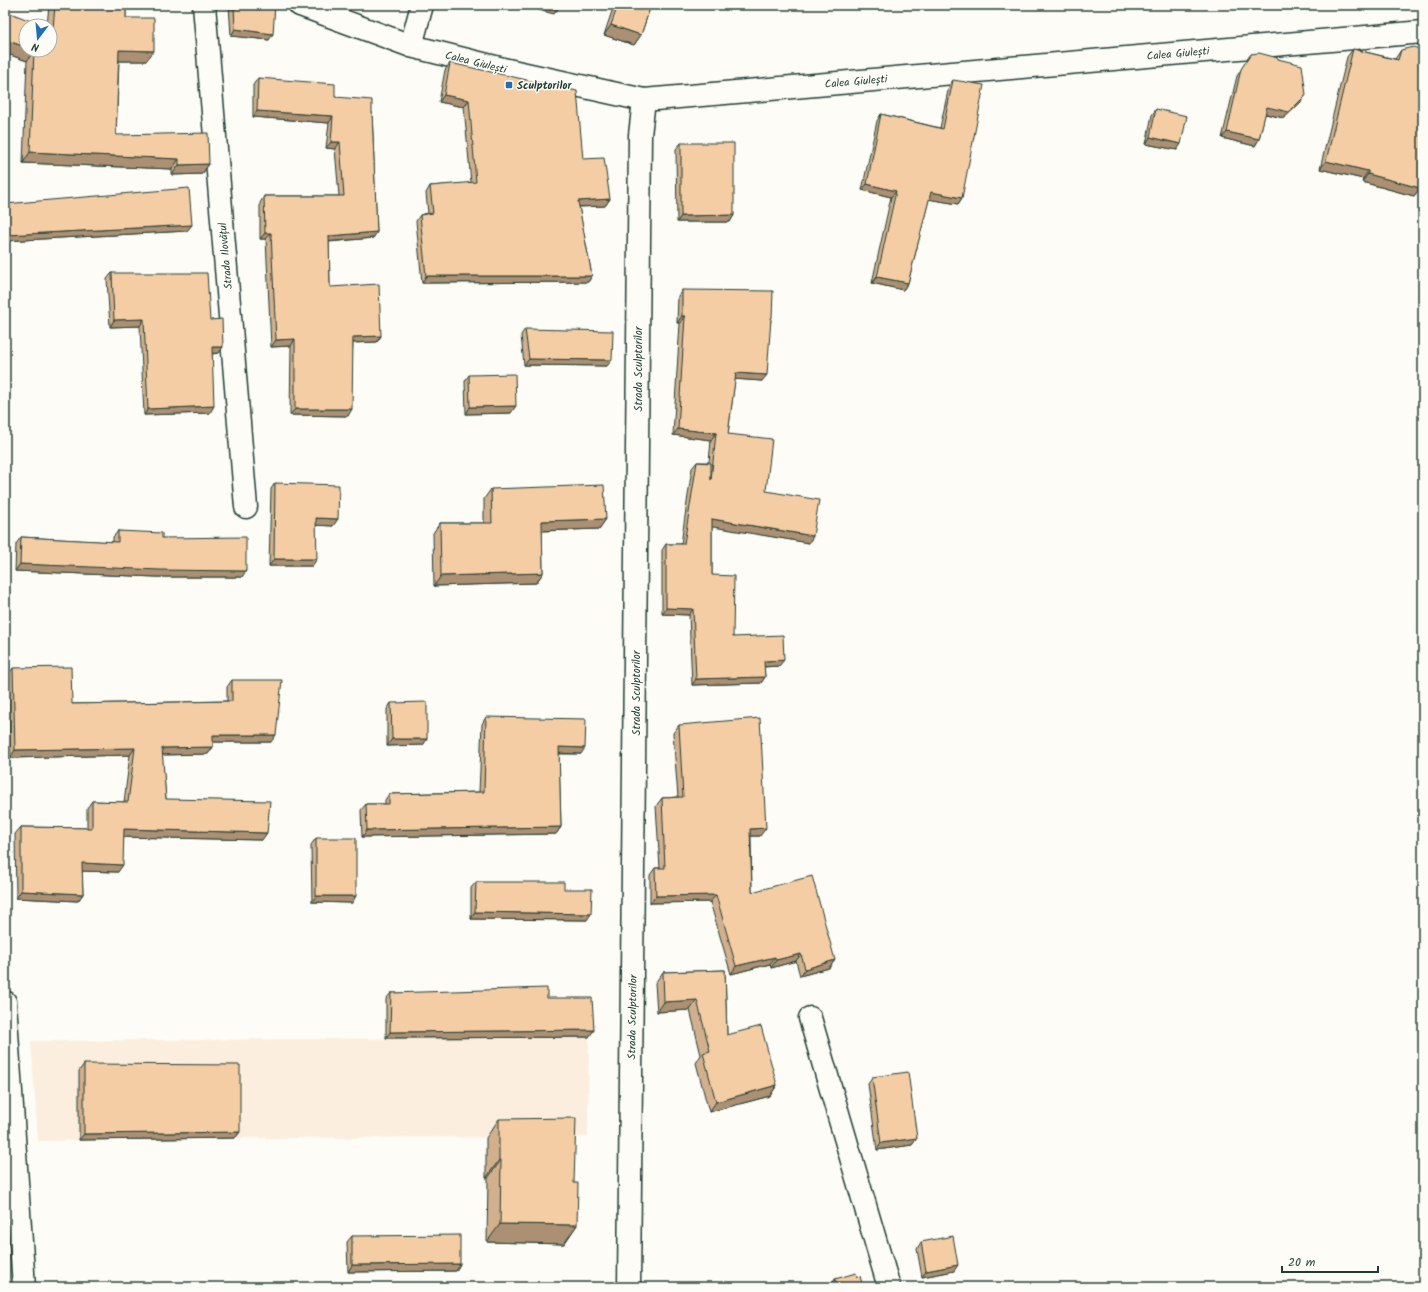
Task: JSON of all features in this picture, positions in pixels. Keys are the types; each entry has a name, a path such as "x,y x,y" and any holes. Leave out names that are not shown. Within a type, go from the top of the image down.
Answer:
{"street":[{"name":"Strada Ilovățul","path":"204,5 246,507"},
{"name":"Calea Giulești","path":"300,5 411,46 644,100 1423,32"},
{"path":"411,46 422,5"},
{"name":"Strada Sculptorilor","path":"629,1287 640,151 644,100"},
{"path":"5,1002 24,1287"},
{"path":"810,1018 889,1287"}],"shaded area":[{"path":"589,1037 588,1137 235,1138 38,1141 31,1041"}],"building":[{"path":"55,5 126,5 126,18 154,18 154,51 119,50 116,135 208,133 209,164 179,165 179,159 30,152 34,58 58,58 58,18 54,18"},
{"path":"234,5 275,5 273,34 235,29"},
{"path":"618,5 651,5 641,35 611,25"},
{"path":"5,11 23,18 18,18 18,44 5,40"},
{"path":"1413,47 1423,50 1423,95 1421,104 1423,105 1423,175 1420,188 1368,174 1368,171 1326,161 1353,49 1398,60 1401,50"},
{"path":"1259,53 1302,65 1306,95 1289,112 1267,107 1259,139 1227,132 1241,69 1251,54"},
{"path":"450,63 577,91 583,159 604,158 610,199 578,201 592,276 426,276 420,215 433,213 430,186 476,182 469,100 444,95"},
{"path":"258,78 335,84 335,97 372,100 377,232 329,236 330,287 379,284 381,336 353,337 352,409 295,409 295,339 276,340 271,233 265,233 264,196 344,196 340,142 331,142 333,116 257,111"},
{"path":"953,80 984,85 962,198 931,192 908,283 877,277 896,191 867,184 881,114 943,129"},
{"path":"1156,109 1187,116 1181,144 1150,137"},
{"path":"681,143 734,143 734,215 681,216"},
{"path":"189,188 192,225 7,235 5,204"},
{"path":"112,273 207,273 210,320 222,319 223,347 212,347 214,406 148,409 144,319 114,320"},
{"path":"682,290 773,291 767,375 736,373 728,434 772,439 766,491 819,500 813,536 712,519 712,575 734,576 733,637 783,635 784,660 764,661 765,677 696,679 693,609 666,608 666,544 684,544 697,462 711,463 711,480 717,433 678,429 685,316 682,316"},
{"path":"525,329 613,331 612,360 529,359"},
{"path":"515,374 516,406 470,407 469,375"},
{"path":"275,483 339,485 338,519 316,518 317,559 274,559"},
{"path":"604,485 606,519 542,521 543,573 441,576 440,523 492,523 491,489"},
{"path":"118,531 162,533 162,538 246,537 246,571 160,570 20,564 21,537 118,542"},
{"path":"71,667 72,704 232,701 232,680 282,680 276,735 213,735 213,747 162,748 166,799 270,801 267,833 124,829 123,865 82,863 83,894 21,891 21,827 92,828 92,801 128,802 135,748 15,750 13,668"},
{"path":"427,702 427,739 392,739 391,703"},
{"path":"486,717 586,719 585,748 559,747 561,827 367,830 366,804 389,804 389,794 484,792"},
{"path":"760,718 766,828 750,829 752,892 812,876 835,960 805,969 801,954 776,960 775,957 736,966 716,895 656,896 655,868 665,868 662,798 683,797 679,725"},
{"path":"316,838 356,838 356,896 316,896"},
{"path":"476,882 564,882 564,889 592,889 591,914 475,912"},
{"path":"725,970 727,1035 761,1026 777,1085 716,1102 703,1053 710,1051 697,1000 664,1002 663,972"},
{"path":"547,988 547,998 592,998 594,1030 390,1032 391,993"},
{"path":"84,1064 240,1065 240,1132 84,1134"},
{"path":"908,1072 917,1138 881,1143 872,1077"},
{"path":"576,1118 574,1183 578,1183 577,1225 500,1224 501,1160 499,1160 499,1119"},
{"path":"460,1235 460,1264 352,1265 352,1236"},
{"path":"953,1236 958,1265 926,1271 921,1242"},
{"path":"856,1273 857,1277 860,1276 863,1287 838,1287 835,1279"}],"place":[{"name":"Sculptorilor","path":"509,85"}]}
